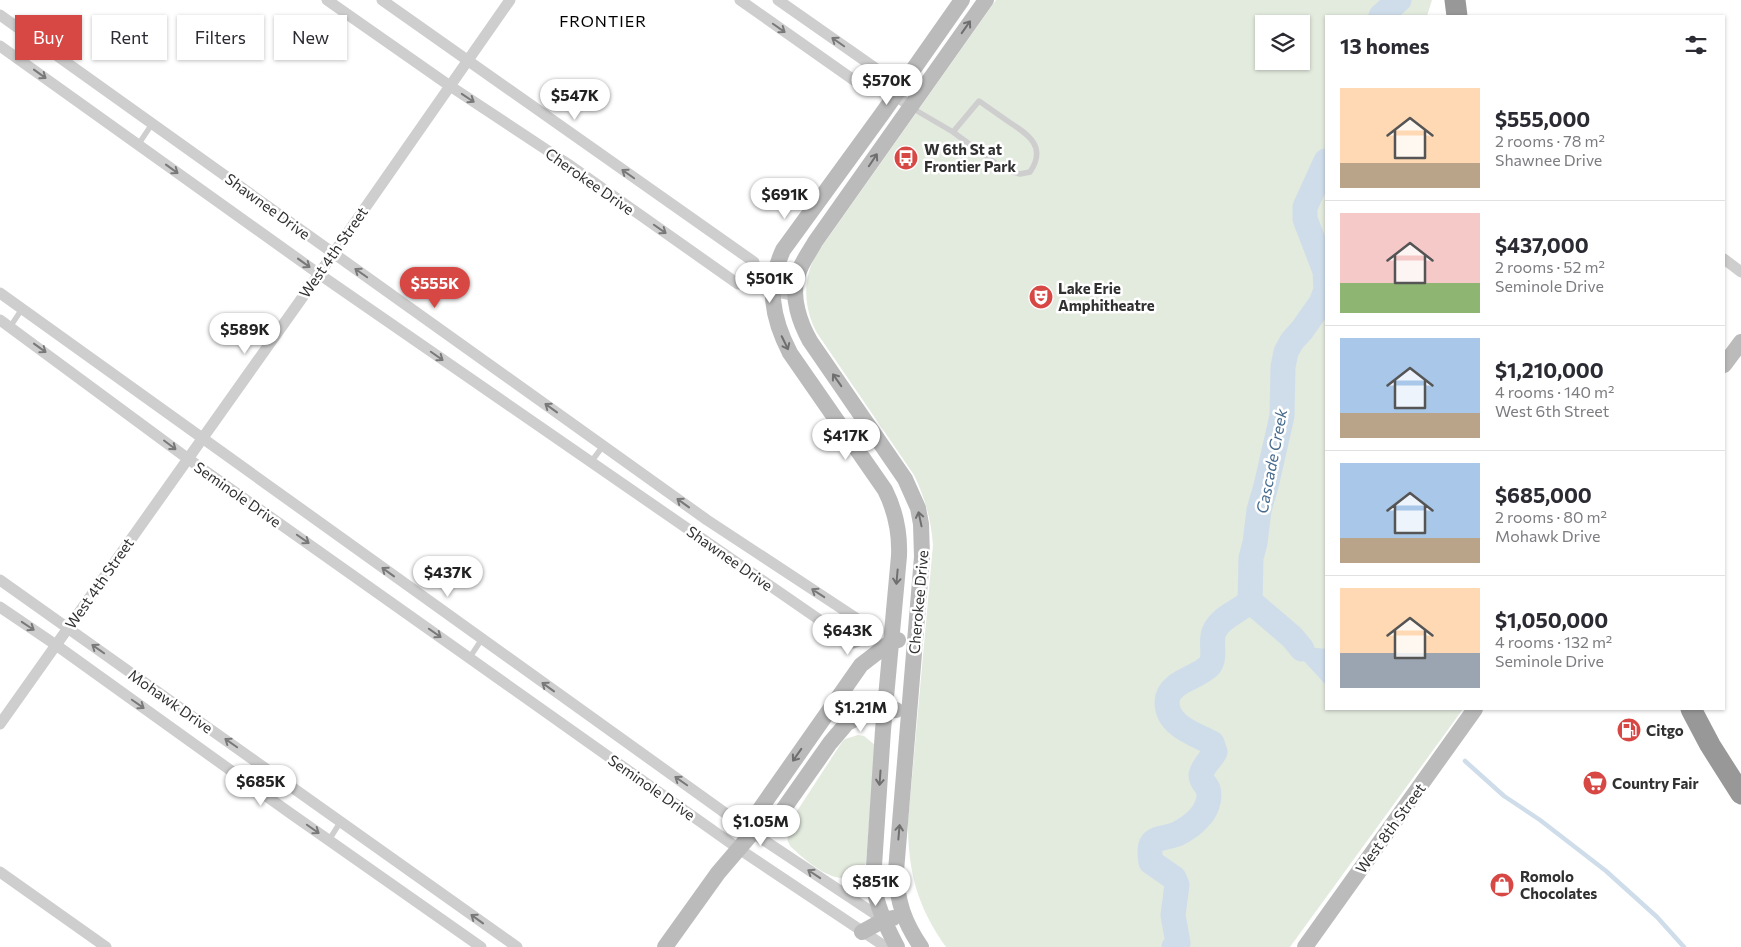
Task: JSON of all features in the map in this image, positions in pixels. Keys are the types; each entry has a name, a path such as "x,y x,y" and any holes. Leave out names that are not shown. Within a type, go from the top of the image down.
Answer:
{"highway":[{"path":"1455,0 1457,15"},
{"path":"1691,710 1741,794"}],"main road":[{"path":"773,283 783,250 962,0"},
{"path":"795,291 796,277 815,242 986,0"},
{"name":"Cherokee Drive","path":"773,283 774,312 790,353 878,479 896,515 899,556 885,710 873,880 875,896 897,947"},
{"name":"Cherokee Drive","path":"795,291 800,319 810,341 901,473 918,508 923,540 896,871 897,893 903,915 918,942"},
{"path":"1725,364 1741,342"},
{"path":"756,829 758,812 861,665 892,640 915,637"},
{"path":"665,947 708,886 756,829 773,824 834,738 847,723 869,712 909,709"},
{"name":"West 8th Street","path":"1305,947 1474,710"},
{"path":"862,932 884,920 903,915"}],"street":[{"name":"Cherokee Drive","path":"327,0 450,86 568,164 738,284 755,282 773,283 795,291"},
{"name":"Cherokee Drive","path":"382,0 754,262 755,282"},
{"name":"West 4th Street","path":"0,724 319,274 510,0"},
{"path":"778,0 878,70 880,84 910,106"},
{"path":"744,1 865,88 880,84"},
{"name":"Shawnee Drive","path":"0,15 707,520 859,620 871,636"},
{"name":"Shawnee Drive","path":"0,46 319,274 853,643 871,636 892,640"},
{"path":"1725,260 1741,272"},
{"name":"Seminole Drive","path":"0,293 482,639 884,920"},
{"name":"Seminole Drive","path":"0,320 188,458 739,849 886,947"},
{"name":"Mohawk Drive","path":"0,580 517,947"},
{"name":"Mohawk Drive","path":"0,607 481,947"},
{"path":"0,872 106,947"}],"lane":[{"path":"910,106 953,132 1004,170 1020,174 1030,172 1036,163 1035,143 1026,133 979,101 953,132"},
{"path":"138,145 152,124"},
{"path":"10,327 22,309"},
{"path":"591,462 603,446"},
{"path":"470,657 482,639"},
{"path":"328,840 342,821"}],"shaded area":[{"path":"996,0 1432,0 1427,15 1325,15 1325,710 1462,710 1290,947 946,947 921,903 912,873 908,840 908,822 933,545 931,526 924,500 914,475 812,323 806,292 809,272 818,252"},
{"path":"858,735 864,736 875,745 866,863 858,873 849,877 839,878 828,875 818,869 791,847 788,842 786,828 842,742 845,739"}],"water":[{"path":"1309,647 1325,649 1325,684 1303,660 1300,653 1302,649"}],"waterway":[{"name":"Cascade Creek","path":"1382,15 1399,0"},
{"name":"Cascade Creek","path":"1325,163 1305,207 1305,219 1325,271"},
{"name":"Cascade Creek","path":"1174,947 1178,943 1173,915 1177,885 1174,878 1151,862 1150,847 1155,840 1177,834 1186,829 1197,821 1204,812 1209,793 1201,775 1215,752 1212,743 1177,723 1168,710 1167,699 1172,689 1209,666 1212,658 1213,634 1218,625 1250,601 1251,558 1259,510 1282,416 1283,367 1286,352 1292,341 1321,303 1325,293"},
{"name":"Cascade Creek","path":"1250,601 1292,637 1302,649"},
{"path":"1465,761 1504,796 1540,820 1606,871 1657,917 1684,947"}],"place":[{"name":"W 6th St at Frontier Park","path":"906,158"},
{"name":"Lake Erie Amphitheatre","path":"1041,297"},
{"name":"Citgo","path":"1629,730"},
{"name":"Country Fair","path":"1595,783"},
{"name":"Romolo Chocolates","path":"1502,885"}],"district":[{"name":"FRONTIER","path":"603,20"}]}
